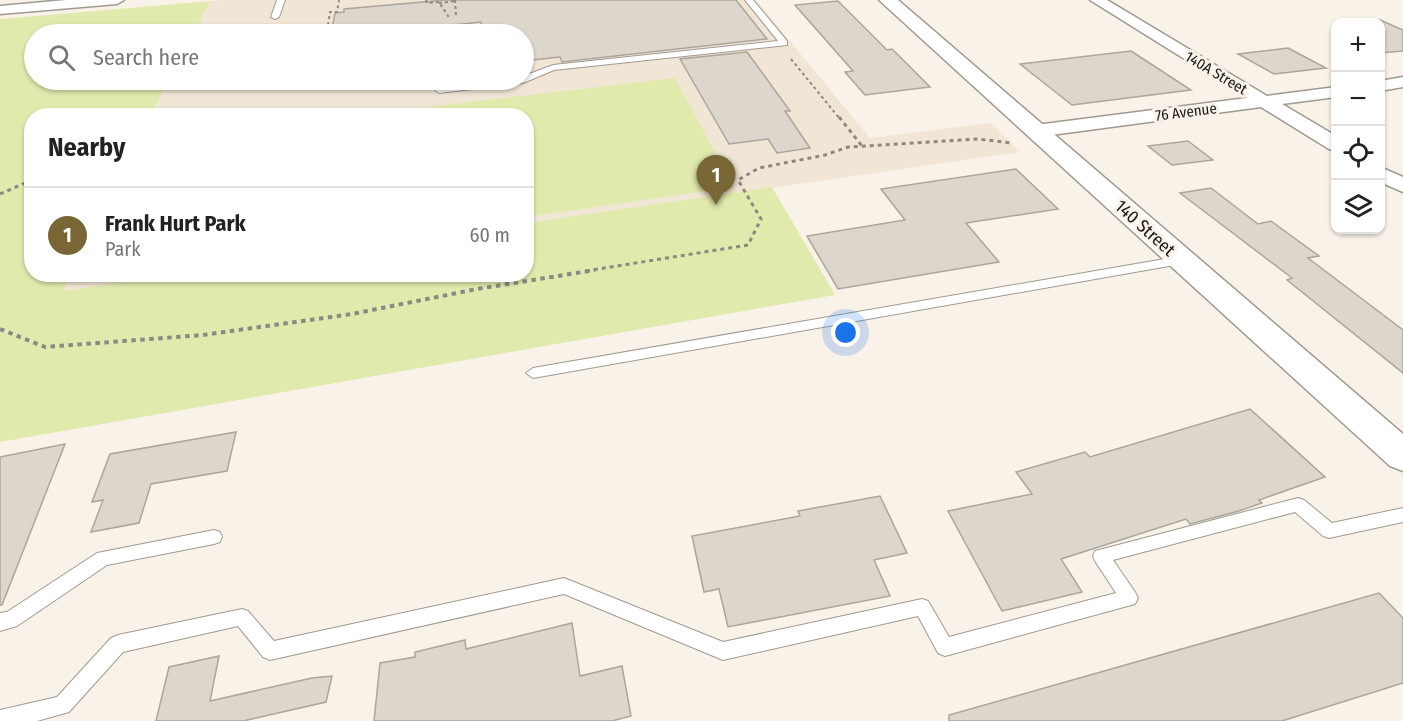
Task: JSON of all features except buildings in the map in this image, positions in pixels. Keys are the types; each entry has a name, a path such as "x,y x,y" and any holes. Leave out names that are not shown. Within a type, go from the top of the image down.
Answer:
{"main road":[{"name":"140 Street","path":"888,0 1024,137 1182,260 1403,456"}],"street":[{"path":"0,10 117,0"},
{"name":"140A Street","path":"1097,0 1331,143"},
{"path":"1385,85 1403,82"},
{"name":"76 Avenue","path":"1024,137 1331,93"},
{"path":"1385,176 1403,186"}],"lane":[{"path":"275,17 281,0"},
{"path":"534,75 553,68 784,43 749,0"},
{"path":"533,373 1182,260"},
{"path":"0,720 62,705 118,644 242,617 270,651 564,586 723,651 922,607 945,647 1129,598 1101,556 1298,505 1329,531 1403,515"},
{"path":"0,622 11,620 103,558 214,537"}],"path":[{"path":"327,24 330,12 337,12 339,0"},
{"path":"426,0 427,3 455,1 456,16"},
{"path":"439,3 450,19"},
{"path":"790,53 788,56 862,146"},
{"path":"534,280 748,245 761,219 738,180 759,168 825,155 848,147 932,140 1024,137"},
{"path":"0,194 24,184"},
{"path":"0,329 45,347 203,335 352,314 520,282"}],"shaded area":[{"path":"756,0 870,138 991,123 1020,152 534,222 534,108 155,108 164,90 534,90 534,24 198,24 211,1"},
{"path":"67,282 125,282 62,291"}],"green space":[{"path":"211,1 198,24 24,24 24,90 164,90 155,108 24,108 24,282 68,282 63,291 122,282 534,282 534,222 772,187 835,295 0,442 0,19"},
{"path":"675,78 734,187 534,216 534,108 419,108"}],"place":[{"name":"Frank Hurt Park","path":"716,205"}]}
